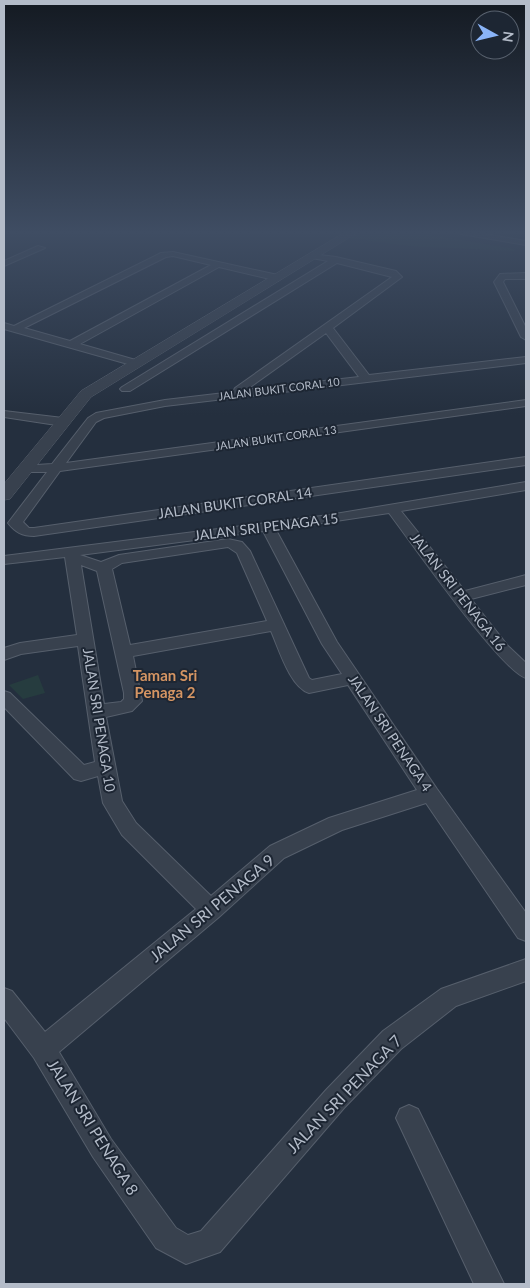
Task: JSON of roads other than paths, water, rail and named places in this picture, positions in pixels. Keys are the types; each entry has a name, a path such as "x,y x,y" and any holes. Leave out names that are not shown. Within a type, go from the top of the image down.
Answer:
{"street":[{"path":"16,329 87,294"},
{"path":"71,345 164,294"},
{"path":"4,495 86,394 251,294"},
{"path":"126,390 281,294"},
{"path":"237,394 239,390 374,294"},
{"path":"504,294 526,337"},
{"path":"4,326 135,363"},
{"path":"327,327 366,379"},
{"name":"JALAN BUKIT CORAL 10","path":"56,468 92,420 100,415 165,403 526,360"},
{"path":"103,382 165,403"},
{"name":"JALAN BUKIT CORAL 13","path":"25,469 56,468 526,403"},
{"path":"4,414 63,422"},
{"name":"JALAN BUKIT CORAL 14","path":"56,468 15,523 26,532 54,530 526,460"},
{"name":"JALAN SRI PENAGA 15","path":"4,560 72,555 393,510 526,486"},
{"name":"JALAN SRI PENAGA 16","path":"393,510 502,650 526,672"},
{"name":"JALAN SRI PENAGA 4","path":"268,527 330,644 430,794 526,931"},
{"path":"104,568 108,563 119,559 228,543 237,545 302,681 310,687 353,678"},
{"path":"72,555 104,568"},
{"name":"JALAN SRI PENAGA 10","path":"72,555 105,766 113,803 129,829 211,910"},
{"path":"97,712 126,707 133,701 133,692 104,568"},
{"path":"461,597 526,580"},
{"path":"123,652 276,625"},
{"path":"4,654 20,649 86,639"},
{"path":"4,697 81,774 105,766"},
{"name":"JALAN SRI PENAGA 9","path":"43,1049 211,910 277,852 336,824 430,794"},
{"name":"JALAN SRI PENAGA 7","path":"186,1250 210,1242 335,1099 392,1040 449,997 526,970"},
{"name":"JALAN SRI PENAGA 8","path":"4,999 43,1049 102,1148 166,1238 186,1250"},
{"path":"409,1118 489,1284"}],"district":[{"name":"Taman Sri Penaga 2","path":"165,684"}]}
